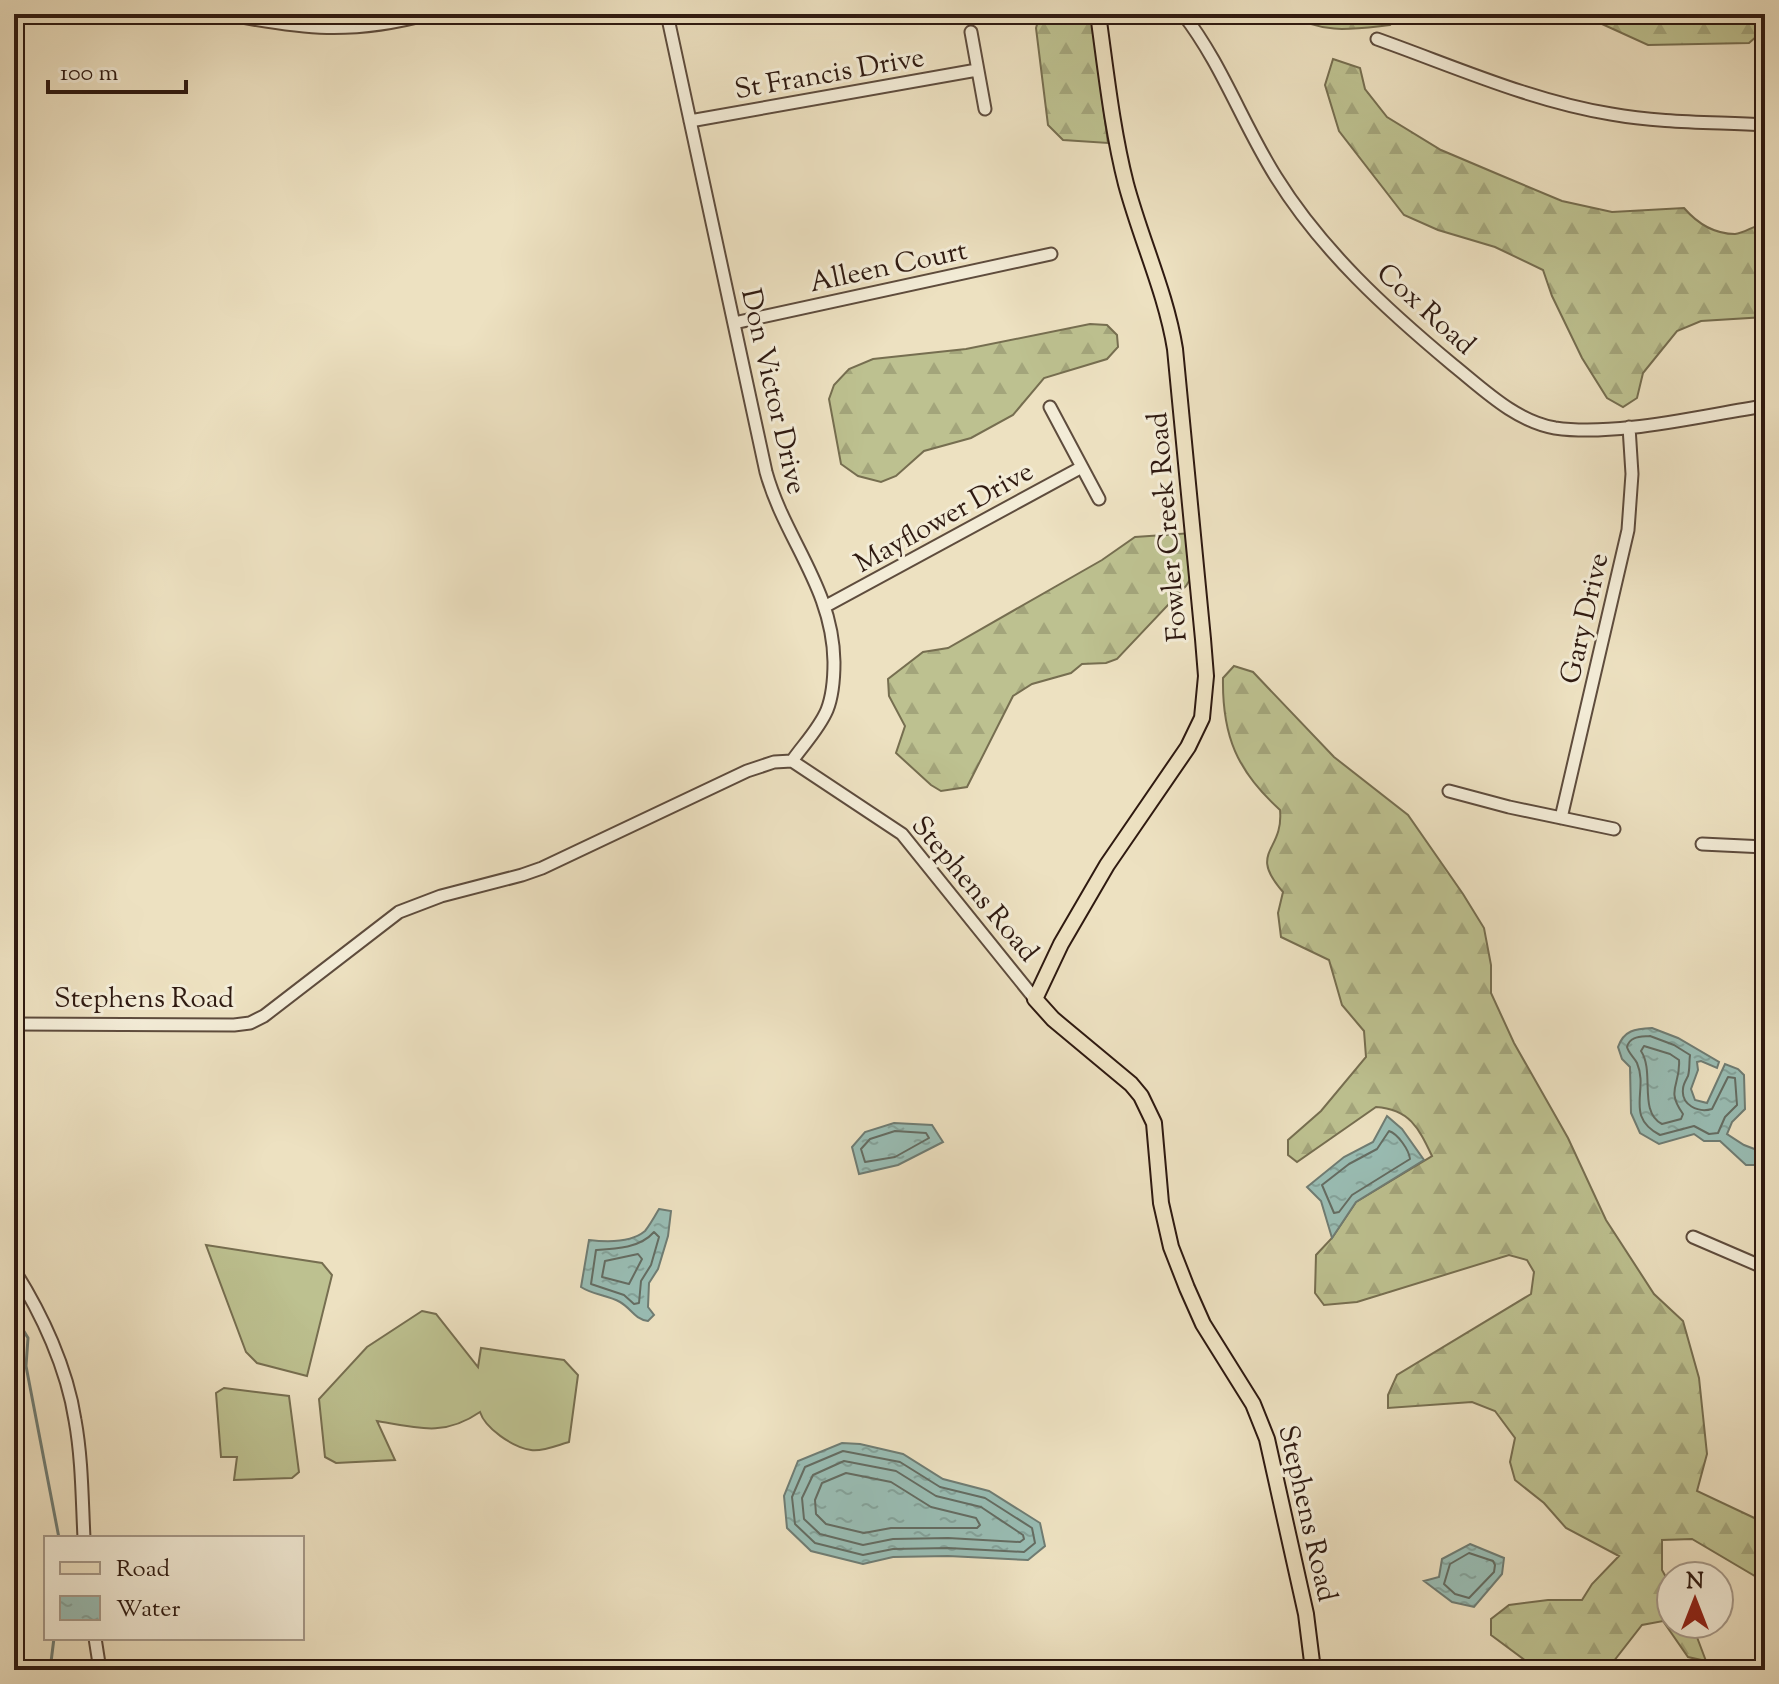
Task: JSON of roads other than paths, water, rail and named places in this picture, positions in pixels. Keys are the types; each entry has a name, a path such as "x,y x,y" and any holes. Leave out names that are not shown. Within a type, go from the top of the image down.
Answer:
{"main road":[{"name":"Fowler Creek Road","path":"1035,999 1061,944 1107,865 1188,747 1202,718 1205,698 1203,639 1175,349 1166,308 1126,183 1098,14"},
{"name":"Stephens Road","path":"1035,999 1053,1019 1131,1084 1141,1096 1154,1123 1161,1203 1171,1247 1203,1324 1253,1404 1267,1439 1306,1614 1313,1670"}],"street":[{"path":"225,14 290,25 347,29 429,14"},
{"name":"Don Victor Drive","path":"667,14 772,495 811,568 826,606 834,653 832,691 827,710 792,761"},
{"name":"Cox Road","path":"1183,14 1221,70 1278,180 1324,242 1390,311 1489,395 1532,421 1578,430 1629,427 1765,406"},
{"path":"971,32 985,109"},
{"path":"1377,39 1546,99 1588,110 1634,117 1765,125"},
{"name":"St Francis Drive","path":"690,121 977,70"},
{"name":"Alleen Court","path":"734,323 1051,254"},
{"path":"1050,407 1099,499"},
{"name":"Gary Drive","path":"1561,818 1628,530 1631,490 1629,427"},
{"name":"Mayflower Drive","path":"826,606 1082,467"},
{"name":"Stephens Road","path":"14,1024 250,1023 264,1016 380,924 411,906 522,875 747,771 774,762 792,761 902,834 1035,999"},
{"path":"1449,791 1614,829"},
{"path":"1702,844 1765,847"},
{"path":"1693,1237 1765,1268"},
{"path":"14,1270 49,1336 69,1394 75,1419 84,1536"},
{"path":"95,1640 100,1670"}],"water":[{"path":"1652,1028 1678,1038 1719,1062 1717,1068 1697,1062 1698,1070 1691,1089 1695,1100 1707,1103 1725,1064 1744,1075 1745,1109 1732,1122 1727,1134 1765,1153 1765,1160 1760,1165 1746,1165 1720,1141 1704,1141 1694,1134 1659,1144 1640,1133 1631,1113 1630,1067 1622,1059 1618,1047 1623,1037 1631,1032"},
{"path":"1387,1116 1402,1129 1424,1160 1356,1202 1332,1238 1321,1201 1307,1187 1344,1157 1373,1142"},
{"path":"894,1123 932,1125 943,1142 898,1165 859,1174 852,1147 865,1132"},
{"path":"659,1209 671,1211 668,1236 658,1269 649,1283 648,1307 654,1315 648,1321 639,1318 620,1302 581,1287 589,1240 633,1238 647,1229"},
{"path":"842,1443 903,1454 943,1479 989,1491 1040,1523 1045,1546 1028,1560 893,1557 863,1564 811,1551 787,1528 784,1496 798,1461"},
{"path":"1470,1544 1504,1558 1502,1574 1474,1607 1452,1602 1424,1581 1439,1577 1442,1559"}],"waterway":[{"path":"14,1315 28,1338 26,1366 59,1536"},
{"path":"50,1670 54,1640"}]}
